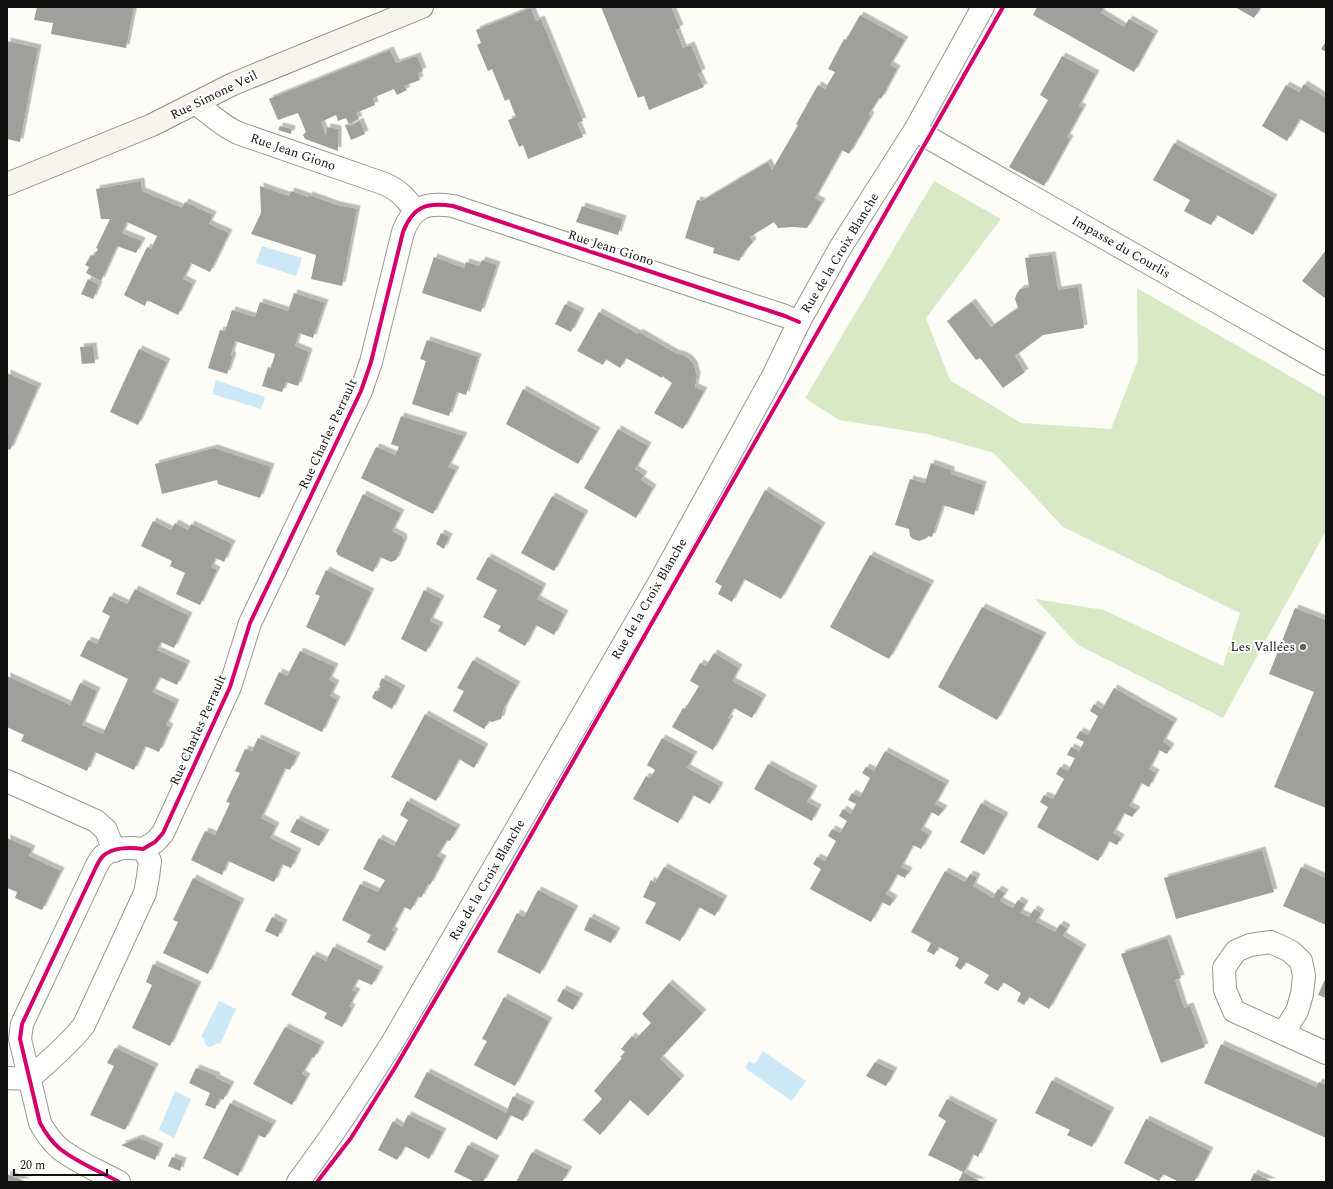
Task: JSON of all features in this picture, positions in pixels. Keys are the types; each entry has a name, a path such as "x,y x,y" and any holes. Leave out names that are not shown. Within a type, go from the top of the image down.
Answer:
{"main road":[{"name":"Rue Simone Veil","path":"7,184 152,125 234,84 422,7"}],"street":[{"name":"Rue de la Croix Blanche","path":"298,1182 367,1084 395,1038 659,583 773,376 799,322 840,248 915,130 983,7"},
{"name":"Rue Jean Giono","path":"196,103 218,122 238,133 396,189 415,211 427,206 439,204 453,206 729,297 799,322"},
{"name":"Impasse du Courlis","path":"915,130 1326,364"},
{"name":"Rue Charles Perrault","path":"144,850 155,842 163,833 230,687 250,623 361,391 371,362 403,232 407,221 415,211"},
{"path":"7,780 96,821 106,830 114,851"},
{"path":"7,1078 28,1078 74,1038 84,1025 145,893 150,861 144,850 132,847 114,851 104,856 96,866 22,1024 20,1032 28,1078 40,1123 59,1148 74,1158 119,1182"},
{"path":"1284,1032 1326,1053"}],"green space":[{"path":"934,181 1001,219 926,318 950,380 1021,423 1111,429 1138,360 1137,288 1326,397 1326,531 1223,718 1078,645 1035,599 1104,610 1223,666 1240,613 1063,527 994,453 927,434 839,420 805,398"}],"water":[{"path":"262,246 302,258 296,276 256,263"},
{"path":"216,380 265,397 261,409 212,394"},
{"path":"219,1001 236,1009 220,1044 217,1043 209,1047 205,1044 204,1038 201,1037"},
{"path":"763,1051 806,1081 792,1101 745,1068 749,1061 755,1064"},
{"path":"175,1091 191,1099 174,1138 159,1130"}],"building":[{"path":"37,7 134,7 126,48 51,34 53,23 34,20"},
{"path":"601,7 671,7 680,28 676,30 683,48 691,45 702,72 698,74 704,87 649,110 644,96 638,98"},
{"path":"1037,7 1104,7 1101,13 1124,27 1129,19 1155,34 1134,72 1033,15"},
{"path":"1235,7 1261,7 1254,18"},
{"path":"531,8 536,21 541,19 583,121 577,123 583,137 528,159 523,145 519,147 508,120 516,117 509,99 505,101 492,69 488,71 477,45 481,43 476,30"},
{"path":"860,15 905,40 890,65 897,69 881,99 879,98 869,114 871,116 849,154 842,150 815,198 822,202 807,228 778,228 774,222 750,237 753,242 744,252 739,261 713,253 714,248 685,238 697,200 702,201 768,162 772,170 798,125 796,124 818,85 825,89 835,72 828,69 844,39 846,40"},
{"path":"7,41 38,48 20,142 7,139"},
{"path":"1326,41 1326,52 1321,49"},
{"path":"390,50 396,63 417,56 423,71 418,73 420,80 404,86 407,90 397,95 394,89 373,98 375,105 356,113 359,119 349,124 346,118 338,121 336,115 321,122 326,136 327,127 338,129 338,151 305,139 303,135 306,132 298,113 278,120 269,99"},
{"path":"1062,56 1096,74 1079,106 1083,108 1067,137 1070,139 1044,186 1009,167 1048,100 1040,95"},
{"path":"1304,84 1326,98 1326,134 1300,119 1287,141 1262,126 1286,85 1299,92"},
{"path":"360,121 365,134 351,140 345,125 349,124 350,126"},
{"path":"280,126 292,129 291,134 278,130"},
{"path":"1174,143 1274,198 1253,235 1217,215 1211,225 1184,211 1190,200 1153,180"},
{"path":"141,181 142,191 182,208 185,202 213,215 209,224 229,233 210,272 191,263 183,279 193,284 178,315 147,300 145,306 124,295 147,247 151,249 157,236 127,222 122,233 142,241 136,253 117,246 101,281 86,273 89,267 85,265 91,255 94,256 98,249 96,248 110,219 101,219 96,189"},
{"path":"260,186 289,196 291,191 308,197 309,195 337,205 357,209 342,286 311,279 316,255 251,234 261,213"},
{"path":"582,206 623,219 618,235 576,222"},
{"path":"1326,250 1326,299 1302,281"},
{"path":"1052,255 1058,290 1078,287 1084,328 1043,335 1015,356 1025,372 1003,388 980,358 976,360 947,321 972,302 991,327 1018,308 1015,299 1016,295 1020,289 1029,287 1025,258"},
{"path":"434,257 464,268 466,262 479,266 482,260 497,265 481,312 422,293"},
{"path":"88,279 99,285 93,299 81,294"},
{"path":"294,293 325,303 313,338 299,333 295,346 309,352 298,386 286,382 282,392 262,386 268,367 271,368 275,354 235,341 231,355 233,356 227,374 208,368 220,330 225,331 232,310 255,317 260,302 288,311"},
{"path":"565,304 581,312 571,332 555,324"},
{"path":"599,312 638,334 639,332 675,353 683,355 694,365 697,376 695,387 704,391 683,429 654,413 672,383 662,376 662,378 626,358 620,368 606,359 603,365 577,351"},
{"path":"427,340 478,357 466,395 457,392 449,416 412,404 426,361 420,359"},
{"path":"93,346 95,363 82,364 80,347"},
{"path":"139,349 167,362 138,425 110,412"},
{"path":"7,373 38,387 10,450 7,449"},
{"path":"523,389 597,431 578,464 506,424"},
{"path":"401,416 464,436 448,467 456,470 433,514 361,478 376,447 395,455 399,447 391,444"},
{"path":"618,429 648,446 635,469 644,475 641,480 653,488 636,518 584,488"},
{"path":"214,448 271,467 260,498 218,484 217,480 162,494 155,464"},
{"path":"931,463 951,470 951,474 983,485 974,515 943,505 932,537 929,536 919,541 910,536 909,529 895,525 910,479 925,483"},
{"path":"765,490 822,526 781,599 744,579 732,602 718,594 722,586 715,582"},
{"path":"363,494 401,513 392,531 403,537 404,541 396,560 391,562 380,557 373,572 338,555 336,551"},
{"path":"552,496 585,514 554,571 521,553"},
{"path":"153,521 171,530 175,523 188,530 191,524 232,544 224,562 216,558 211,567 217,570 200,605 176,594 185,573 170,566 172,561 141,546"},
{"path":"441,533 449,537 444,549 436,544"},
{"path":"870,555 931,584 889,659 830,627"},
{"path":"488,557 543,587 537,599 565,614 554,635 536,625 525,646 498,631 501,626 483,617 497,590 476,579"},
{"path":"326,570 371,592 345,646 306,627 320,596 315,594"},
{"path":"135,589 189,616 174,648 161,642 157,650 187,664 177,685 160,677 152,692 176,703 166,725 170,727 159,752 145,746 134,770 95,752 87,771 21,741 24,735 7,727 7,676 70,705 80,683 97,691 82,725 103,734 128,679 80,656 88,640 97,644 110,616 102,612 110,596 127,604"},
{"path":"424,590 441,599 430,621 440,626 426,652 401,639"},
{"path":"982,607 1043,636 997,720 938,687"},
{"path":"1295,608 1326,620 1326,808 1274,787 1314,692 1269,674"},
{"path":"300,651 335,667 329,680 336,684 330,696 337,700 322,732 264,704 279,672 287,676"},
{"path":"714,653 739,668 732,681 763,698 752,718 734,708 728,718 730,719 713,750 672,727 683,708 685,709 699,686 690,681 700,663 706,666"},
{"path":"473,660 517,685 504,708 501,719 492,722 489,721 484,729 453,711 464,691 457,688"},
{"path":"382,678 402,689 392,709 372,698 375,691 379,691 380,689 379,685"},
{"path":"1114,688 1174,722 1163,742 1171,747 1167,754 1159,750 1149,769 1156,773 1149,787 1141,783 1129,806 1137,810 1132,817 1124,813 1113,833 1121,838 1117,845 1109,841 1098,861 1037,827 1048,807 1040,802 1044,795 1053,799 1064,779 1056,774 1060,767 1068,771 1075,758 1067,755 1071,747 1079,751 1084,742 1076,738 1080,731 1088,735 1098,716 1090,711 1094,704 1102,709"},
{"path":"425,714 485,747 474,768 459,759 436,801 391,777"},
{"path":"258,738 297,756 290,770 285,768 261,818 276,826 270,838 298,852 291,868 282,864 274,882 228,861 222,875 191,860 205,831 215,835 230,803 226,802 240,773 235,771 245,749 252,751"},
{"path":"662,738 694,755 687,768 720,786 710,804 693,795 678,823 633,799 646,776 650,778 655,770 647,765"},
{"path":"885,751 946,784 935,804 944,809 939,816 931,812 921,830 929,835 921,849 913,845 901,867 909,871 905,878 897,874 886,894 894,899 890,906 882,902 871,922 810,889 821,869 813,864 817,857 825,861 836,841 828,836 832,829 840,833 847,821 839,816 843,809 851,814 856,804 848,800 852,793 860,797 870,778 862,773 866,767 874,771"},
{"path":"768,764 814,789 807,802 818,808 812,821 754,789"},
{"path":"407,801 457,828 450,841 447,840 437,856 443,859 430,885 428,884 421,898 418,896 411,910 404,907 392,930 395,932 385,951 367,942 371,935 342,920 360,884 378,892 385,880 363,869 379,838 394,846 408,820 400,815"},
{"path":"981,803 1005,816 984,855 960,842"},
{"path":"297,819 326,833 319,846 290,832"},
{"path":"7,838 32,849 29,856 61,871 42,910 15,898 17,892 7,888"},
{"path":"1262,850 1274,892 1176,919 1164,878"},
{"path":"664,867 724,899 715,916 699,907 680,941 645,923 656,903 643,897 651,880 655,883"},
{"path":"1301,867 1326,878 1326,925 1283,906"},
{"path":"945,871 965,882 970,874 977,877 973,886 993,898 998,889 1005,893 1000,901 1013,908 1018,900 1025,904 1020,913 1029,917 1034,909 1041,913 1036,922 1055,932 1060,924 1067,928 1063,936 1083,948 1049,1009 1029,997 1024,1005 1017,1001 1021,993 1003,982 998,991 984,983 989,975 966,962 961,970 955,966 959,958 939,947 934,955 927,951 931,943 911,932"},
{"path":"193,878 241,902 208,974 163,953 178,922 173,920"},
{"path":"538,890 575,909 540,974 497,952 517,913 524,917"},
{"path":"272,917 284,923 278,937 265,931"},
{"path":"590,917 617,931 611,943 584,930"},
{"path":"1167,938 1181,978 1175,980 1184,1008 1190,1006 1205,1047 1161,1063 1121,954"},
{"path":"333,947 380,970 372,985 358,979 352,990 357,992 349,1006 352,1008 342,1027 324,1018 327,1013 291,995 313,955 326,961"},
{"path":"153,964 198,985 170,1046 132,1028 152,985 146,982"},
{"path":"1326,977 1326,998 1318,995"},
{"path":"669,983 703,1013 660,1059 681,1079 648,1116 630,1100 600,1135 583,1120 602,1099 594,1091 622,1058 620,1057 625,1052 621,1049 632,1036 636,1039 651,1023 642,1014"},
{"path":"563,989 580,997 573,1010 557,1001"},
{"path":"504,997 549,1021 515,1086 474,1065 487,1041 482,1039"},
{"path":"285,1027 321,1045 314,1058 312,1057 302,1074 307,1077 292,1105 253,1084"},
{"path":"1221,1044 1316,1087 1319,1082 1326,1085 1326,1138 1204,1083"},
{"path":"115,1048 155,1067 125,1130 90,1115 114,1066 107,1063"},
{"path":"875,1062 894,1071 886,1086 866,1076"},
{"path":"196,1068 217,1076 216,1078 231,1085 223,1100 220,1098 215,1109 205,1105 210,1093 189,1083"},
{"path":"427,1072 506,1113 513,1096 531,1105 523,1121 510,1115 497,1140 414,1097"},
{"path":"1052,1080 1111,1111 1092,1147 1067,1135 1070,1130 1035,1113"},
{"path":"947,1099 994,1123 978,1157 973,1154 964,1173 982,1182 958,1182 963,1172 928,1155 946,1121 938,1116"},
{"path":"230,1103 273,1124 265,1138 258,1135 238,1176 203,1158"},
{"path":"408,1115 443,1132 429,1159 405,1146 397,1160 378,1150 393,1121 402,1127"},
{"path":"1146,1119 1210,1151 1194,1182 1179,1182 1163,1174 1159,1181 1124,1163"},
{"path":"139,1138 160,1147 155,1160 121,1145"},
{"path":"468,1145 496,1159 483,1182 475,1182 454,1172"},
{"path":"532,1152 569,1170 562,1182 516,1182"},
{"path":"172,1157 183,1161 180,1171 168,1166"},
{"path":"1254,1173 1273,1182 1250,1182"},
{"path":"7,1174 27,1182 7,1182"}],"cycle path":[{"path":"317,1182 351,1138 396,1066 499,891 1003,7"},
{"path":"119,1182 66,1153 53,1142 44,1130 40,1123 20,1039 22,1024 101,858 107,853 117,849 143,849 155,842 163,833 230,687 250,623 361,391 371,362 403,232 411,216 416,211 428,206 453,206 785,316 799,322"}],"place":[{"name":"Les Vallées","path":"1303,647"}]}
